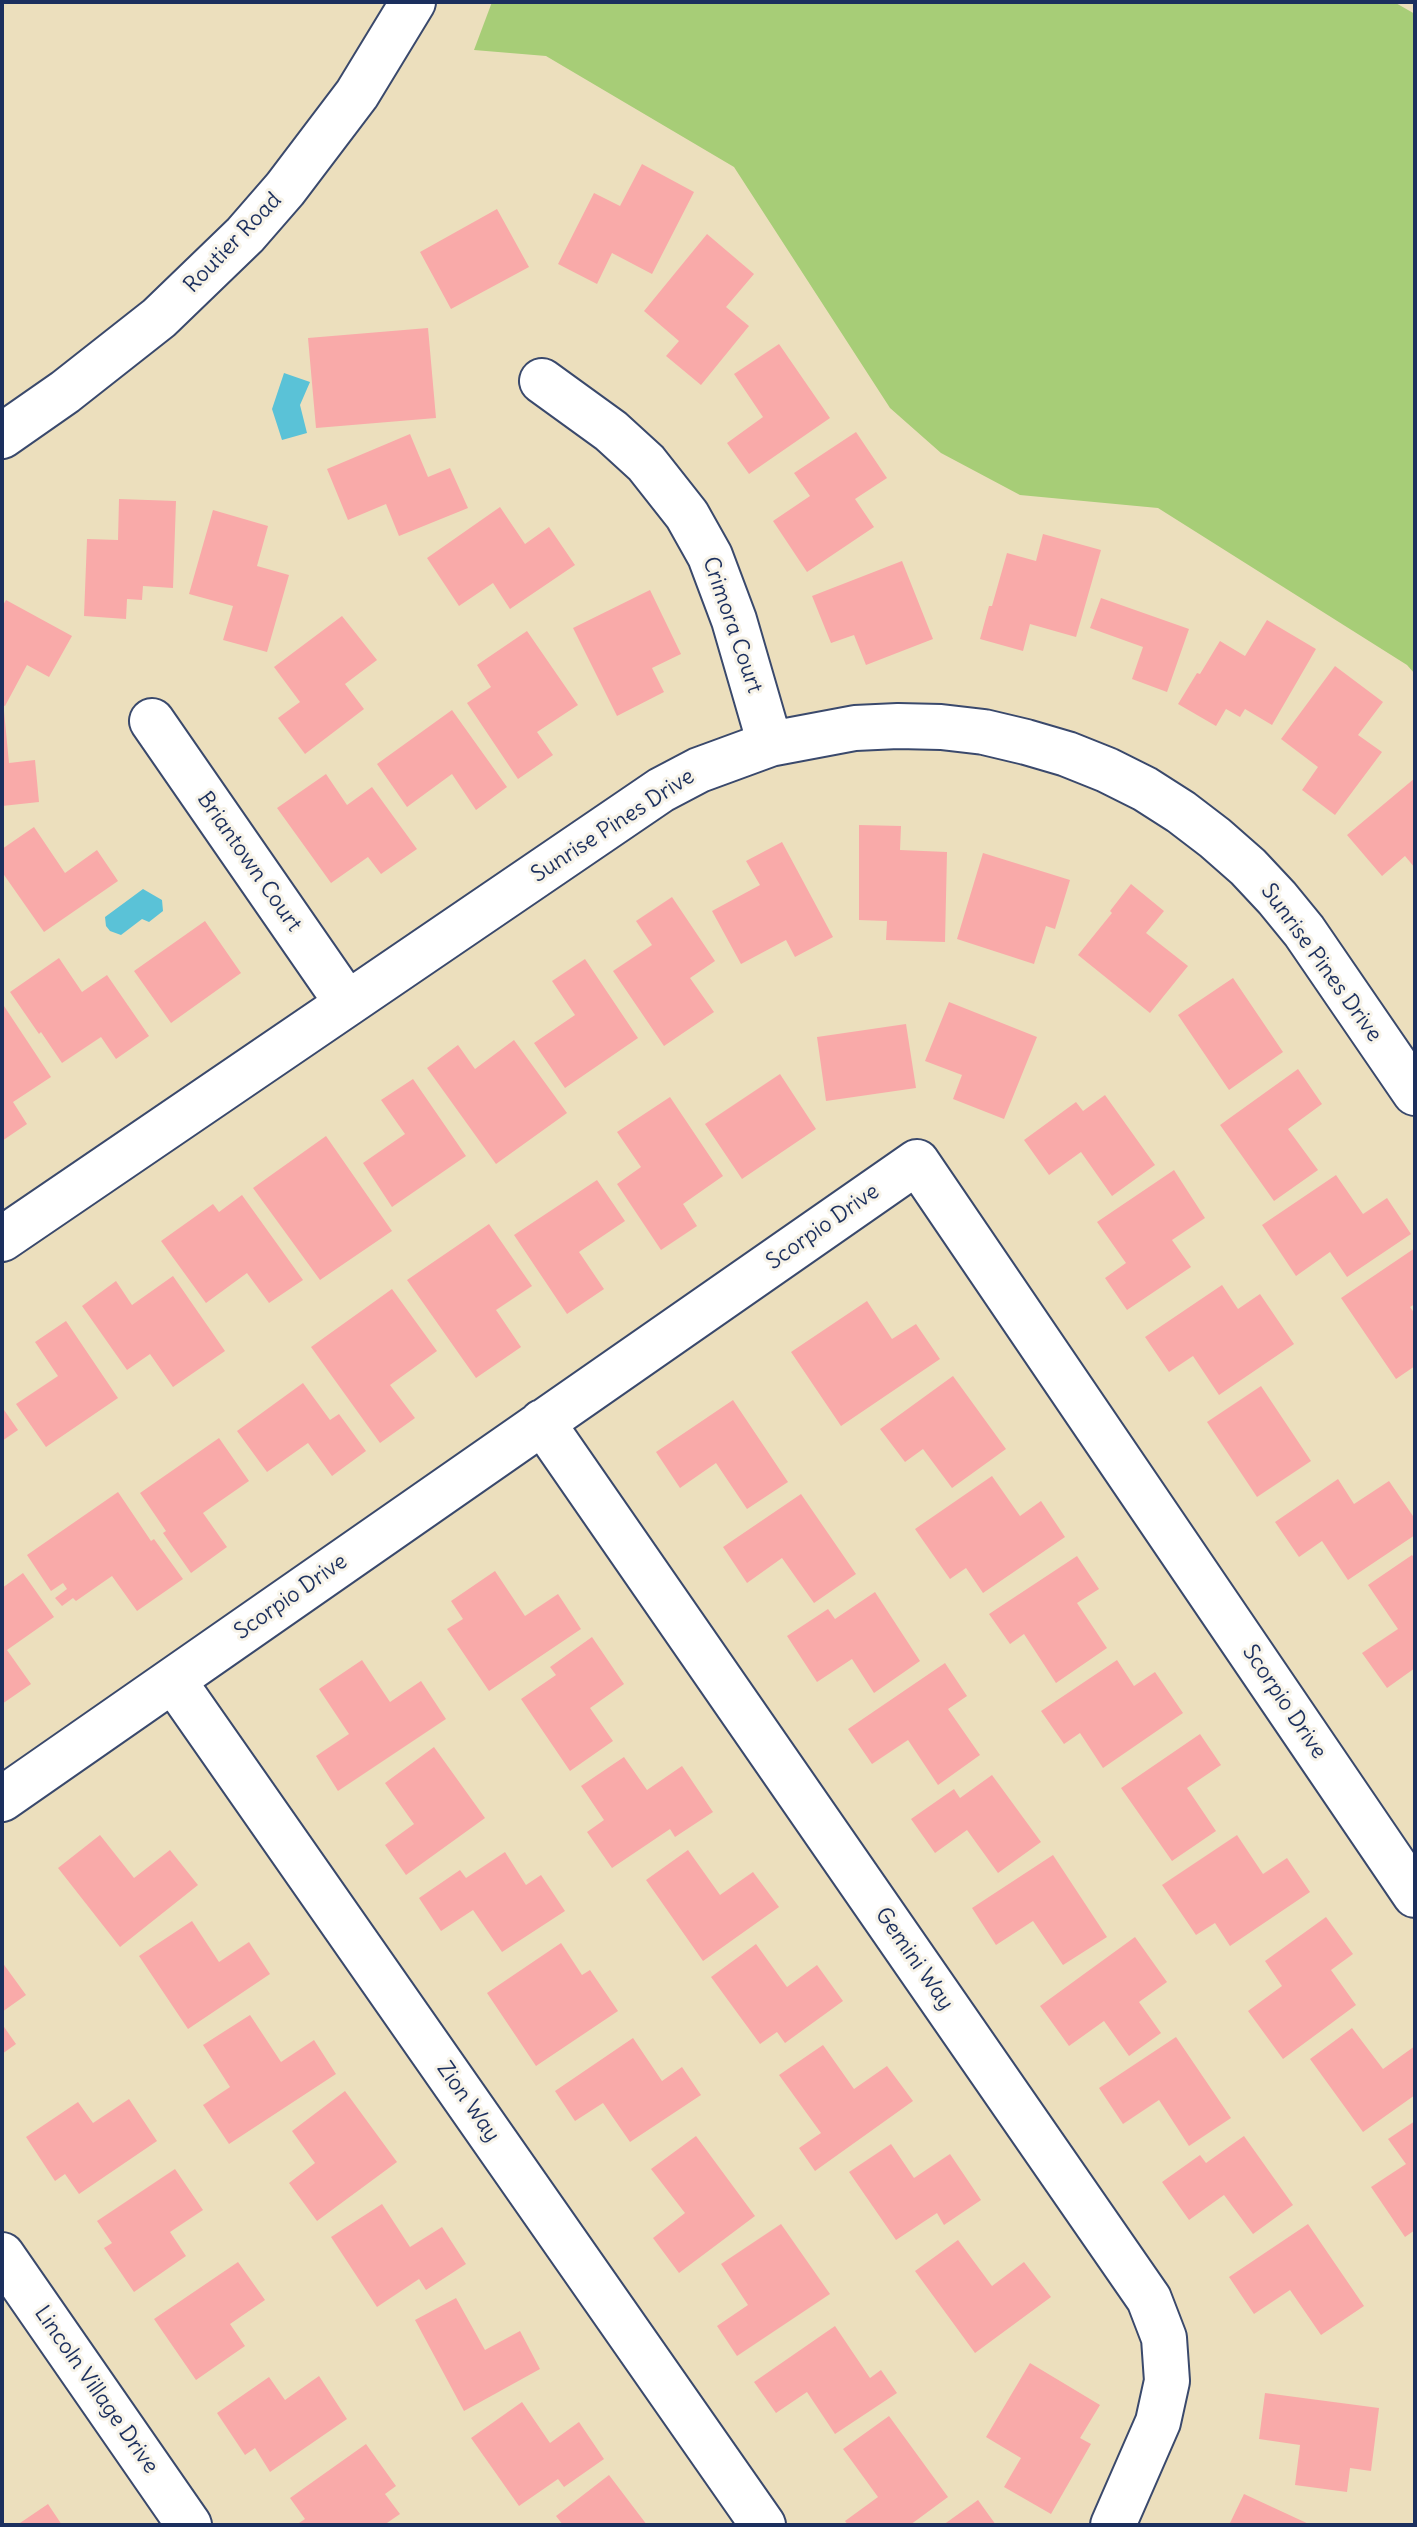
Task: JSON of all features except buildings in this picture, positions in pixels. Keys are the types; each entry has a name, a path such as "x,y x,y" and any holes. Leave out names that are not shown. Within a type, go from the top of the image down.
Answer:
{"street":[{"name":"Routier Road","path":"2,436 65,392 159,318 245,235 285,189 357,94 413,2"},
{"name":"Crimora Court","path":"542,381 611,431 646,463 687,515 710,556 734,620 770,744"},
{"name":"Briantown Court","path":"152,721 347,1003"},
{"name":"Sunrise Pines Drive","path":"2,1239 661,790 699,770 770,744 855,728 898,726 955,729 1012,738 1067,754 1145,789 1215,838 1277,898 1304,931 1415,1093"},
{"name":"Scorpio Drive","path":"2,1799 917,1162 1415,1895"},
{"name":"Gemini Way","path":"542,1422 1149,2299 1164,2338 1167,2381 1158,2422 1113,2525"},
{"name":"Zion Way","path":"173,1680 763,2525"},
{"name":"Lincoln Village Drive","path":"2,2255 189,2525"}],"green space":[{"path":"492,2 1394,2 1415,14 1415,674 1407,665 1158,508 1020,495 941,453 890,408 734,167 546,56 474,50"}],"water":[{"path":"284,373 310,382 300,405 307,433 282,440 272,409"},
{"path":"143,889 162,900 163,911 149,922 142,919 121,935 110,931 105,917"}]}
